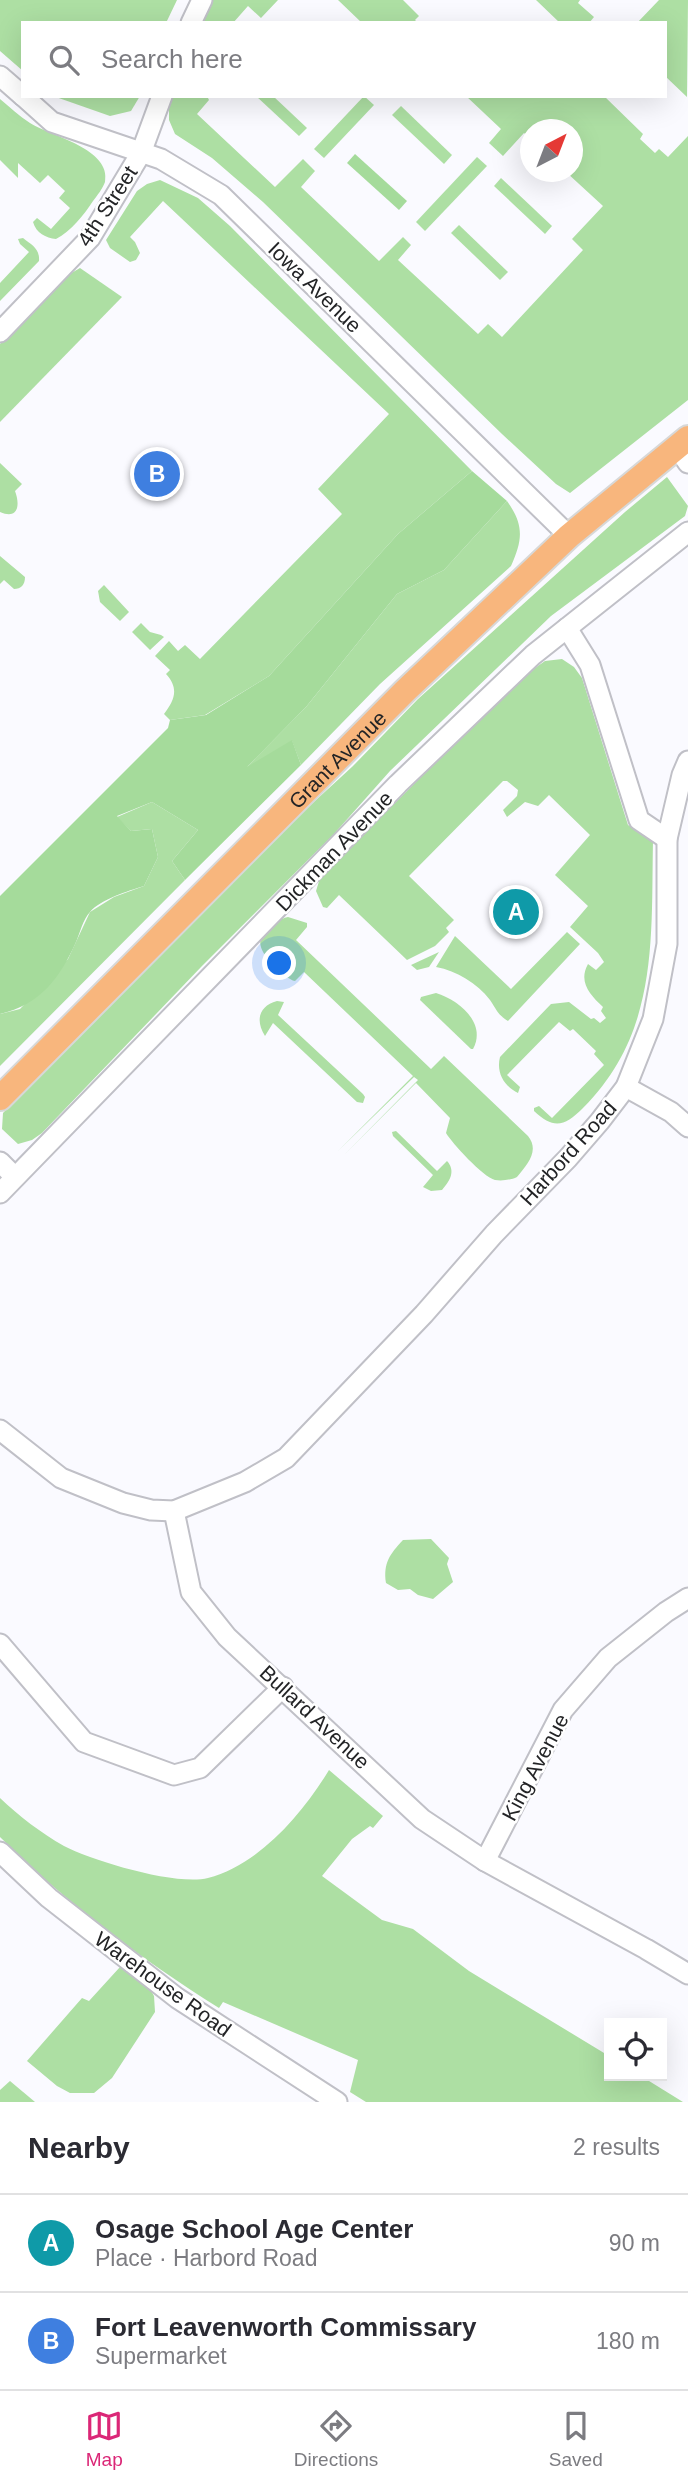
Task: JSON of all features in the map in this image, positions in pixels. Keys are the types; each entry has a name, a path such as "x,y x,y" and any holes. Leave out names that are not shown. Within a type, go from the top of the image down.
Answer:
{"main road":[{"name":"Grant Avenue","path":"0,1097 405,691 569,536 684,450"}],"street":[{"path":"192,21 202,0"},
{"name":"Iowa Avenue","path":"0,76 21,94"},
{"name":"Iowa Avenue","path":"25,98 52,122 161,159 221,195 569,536"},
{"name":"4th Street","path":"0,332 90,238 141,153 161,98"},
{"name":"Dickman Avenue","path":"0,1193 398,784 533,655 688,532"},
{"path":"567,628 590,665 639,820 667,839"},
{"name":"Harbord Road","path":"174,1511 245,1482 286,1458 568,1158 625,1087 653,1019 667,944 667,839 682,775 688,761"},
{"path":"625,1087 671,1112 688,1127"},
{"path":"0,1162 15,1177"},
{"path":"0,1430 61,1478 124,1503 152,1510 174,1511"},
{"name":"Bullard Avenue","path":"174,1511 191,1592 227,1637 422,1819 485,1861 688,1974"},
{"name":"King Avenue","path":"485,1861 563,1710 608,1658 688,1598"},
{"path":"0,1644 84,1742 174,1775 200,1768 283,1687"},
{"name":"Warehouse Road","path":"0,1852 50,1898 177,1998 337,2102"}],"green space":[{"path":"0,0 177,0 167,21 21,21 21,69 0,51"},
{"path":"213,0 278,0 261,18 248,6 235,21 202,21"},
{"path":"338,0 403,0 419,16 416,21 360,21"},
{"path":"536,0 580,0 578,3 594,17 591,21 558,21"},
{"path":"659,0 688,0 687,97 667,78 667,21 639,21"},
{"path":"59,98 139,98 131,111 110,116"},
{"path":"172,98 208,98 197,114 275,187 303,159 315,171 301,187 379,261 403,237 411,245 398,260 478,334 488,324 502,337 583,250 572,239 603,206 577,182 583,182 583,119 520,119 520,137 503,156 489,143 501,129 468,98 606,98 643,134 640,139 655,153 659,149 668,157 688,136 688,400 570,493 556,484 502,434 263,202 212,158 175,134 169,120"},
{"path":"258,98 275,98 307,128 299,136"},
{"path":"362,98 374,105 324,158 314,149"},
{"path":"0,99 30,123 90,152 105,171 105,182 86,212 67,232 56,239 42,234 33,222 37,218 51,229 70,208 59,198 65,191 48,175 40,183 18,163 18,178 0,160"},
{"path":"401,106 452,155 444,164 392,115"},
{"path":"355,154 407,201 399,210 347,163"},
{"path":"477,157 487,166 425,231 416,222"},
{"path":"501,178 552,226 545,234 494,186"},
{"path":"160,180 198,198 230,226 472,471 398,534 269,676 205,715 170,720 164,714 174,694 173,684 166,674 170,670 155,656 169,641 178,651 185,645 200,659 342,514 318,489 389,414 163,201 130,237 140,253 136,260 130,262 110,248 106,240 137,191"},
{"path":"459,225 508,272 500,280 451,233"},
{"path":"23,238 37,250 39,261 0,301 0,283 29,252 20,244 18,239"},
{"path":"80,268 122,297 0,422 0,344 68,275"},
{"path":"0,463 22,484 15,491 17,505 11,514 0,512"},
{"path":"472,471 507,501 444,570 397,594 306,707 247,767 292,740 301,765 185,880 172,861 198,830 152,802 117,816 131,831 152,829 158,857 144,886 115,896 95,907 85,918 63,967 47,988 26,1004 0,1014 0,896 168,728 170,720 206,715 269,676 398,534"},
{"path":"667,477 688,506 685,516 551,616 390,771 334,834 202,966 42,1133 32,1140 18,1144 2,1129 3,1113 254,857 353,766 418,699"},
{"path":"507,501 516,517 520,532 518,548 511,566 380,684 301,765 292,741 244,770 306,707 397,594 444,570"},
{"path":"0,556 25,577 21,587 14,589 4,580 0,584"},
{"path":"104,585 129,612 120,621 100,602 98,591"},
{"path":"141,623 150,632 164,637 150,650 132,632"},
{"path":"562,659 574,667 582,678 628,825 653,840 652,913 646,983 626,1048 608,1079 583,1108 571,1119 554,1123 541,1117 534,1108 539,1106 552,1118 604,1065 594,1054 596,1051 573,1029 570,1031 559,1022 507,1075 520,1087 518,1093 505,1083 499,1068 500,1057 551,1004 569,1002 600,1023 606,1018 601,1011 603,1007 587,988 584,977 588,964 596,970 604,962 570,927 588,906 555,875 590,835 549,795 538,806 525,802 507,817 503,810 517,796 518,790 503,781 409,876 454,920 446,928 449,932 435,946 407,960 339,895 327,908 323,907 316,891 320,878 518,680 545,661"},
{"path":"152,802 198,830 172,861 185,880 0,1066 0,1014 20,1009 68,959 90,912 114,897 144,886 158,857 152,829 131,831 117,817"},
{"path":"288,917 307,923 307,927 296,940 431,1069 444,1056 528,1136 533,1147 532,1152 528,1163 517,1177 495,1180 476,1166 446,1133 450,1118 416,1083 344,1155 418,1080 414,1077 338,1151 413,1076 304,972 295,981 278,970 266,957 260,944 261,938 277,922"},
{"path":"567,932 580,944 508,1021 473,983 451,971 436,967 455,936 511,989"},
{"path":"439,952 429,967 417,970 411,965"},
{"path":"436,993 462,1007 474,1022 476,1039 473,1049 420,1000 421,997"},
{"path":"277,1001 284,1002 278,1015 363,1094 363,1103 357,1102 273,1023 265,1036 260,1024 260,1014 266,1006"},
{"path":"396,1131 437,1171 447,1161 451,1176 442,1190 431,1191 423,1187 433,1175 393,1136 392,1132"},
{"path":"431,1539 449,1558 447,1564 453,1582 433,1599 418,1595 410,1589 398,1590 386,1583 388,1559 403,1540"},
{"path":"329,1770 383,1816 373,1828 370,1826 352,1839 322,1876 382,1920 413,1929 469,1971 604,2053 604,2081 649,2081 683,2102 366,2102 350,2092 358,2060 223,2002 219,2008 161,1970 105,1928 51,1884 0,1837 0,1798 39,1830 77,1852 135,1871 194,1880 208,1878 245,1862 262,1849 293,1820"},
{"path":"120,1967 149,1987 154,1996 155,2012 112,2078 94,2093 70,2093 57,2086 27,2061 82,1998 89,2001"},
{"path":"10,2081 35,2102 0,2102 0,2090"}],"place":[{"name":"Fort Leavenworth Commissary","path":"157,474"},
{"name":"Osage School Age Center","path":"516,912"}]}
